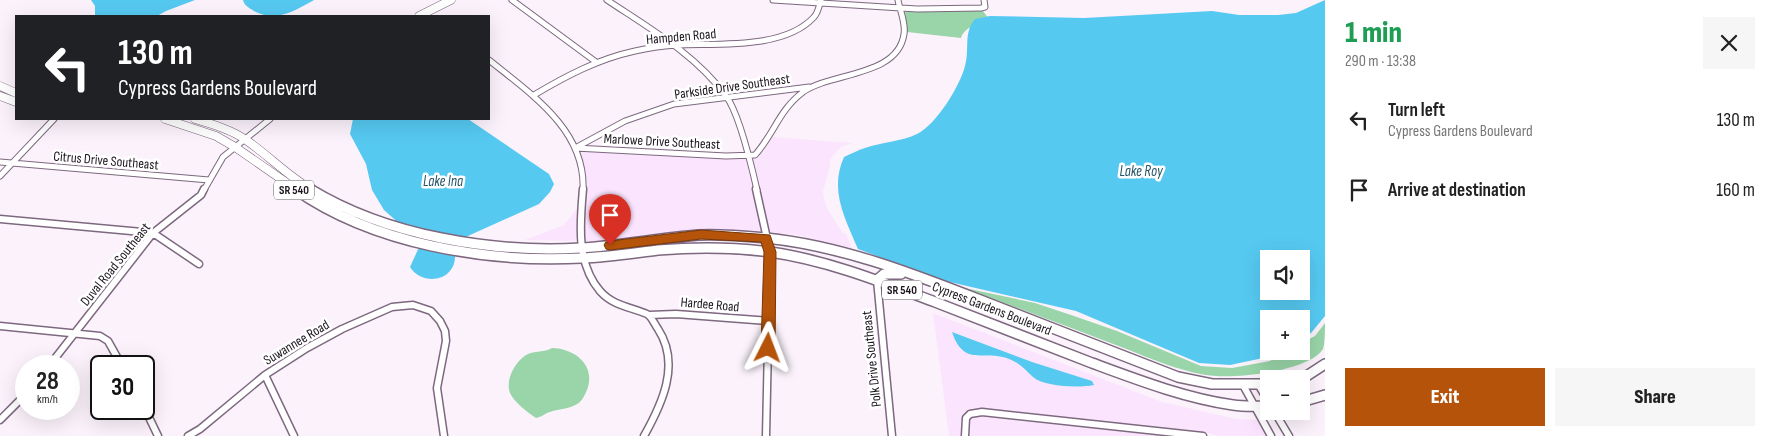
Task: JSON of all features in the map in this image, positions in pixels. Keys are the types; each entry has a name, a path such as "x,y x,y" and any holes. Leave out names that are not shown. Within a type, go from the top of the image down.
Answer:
{"main road":[{"path":"431,14 451,0"},
{"path":"0,86 15,93"},
{"name":"Cypress Gardens Boulevard","path":"168,120 216,136 235,147 316,204 358,224 409,241 494,256 545,259 584,258 661,250 707,248 770,252 824,263 877,280 1144,383 1199,399 1236,406 1260,406"},
{"name":"Cypress Gardens Boulevard","path":"198,120 245,139 295,180 323,197 365,216 411,231 498,246 581,248 701,235 766,238 823,247 854,255 928,280 1178,377 1212,384 1258,384"},
{"path":"877,280 884,274 898,274 928,280"},
{"path":"1310,373 1325,364"},
{"path":"1310,399 1325,395"}],"street":[{"path":"512,0 596,62"},
{"path":"607,0 674,45 711,77 727,97 754,174 770,252 766,436"},
{"path":"772,0 822,1 900,8 982,8 985,6 984,0"},
{"path":"748,157 760,151 786,106 811,87 855,75 888,58 895,52 900,46 904,34 898,0"},
{"name":"Hampden Road","path":"534,96 556,82 596,62 635,51 674,45 746,42 774,37 809,25 817,16 822,1"},
{"name":"Hardee Road","path":"490,61 534,96 561,125 575,148 584,183 580,218 581,248 591,276 601,293 625,308 649,315 676,314 769,321"},
{"name":"Parkside Drive Southeast","path":"575,148 625,121 674,104 811,87"},
{"path":"0,176 53,120"},
{"name":"Duval Road Southeast","path":"58,355 153,234 201,195 220,160 269,120"},
{"name":"Marlowe Drive Southeast","path":"575,148 748,157"},
{"name":"Citrus Drive Southeast","path":"0,162 209,180"},
{"path":"0,219 153,234 199,264"},
{"name":"Polk Drive Southeast","path":"877,280 892,436"},
{"name":"Suwannee Road","path":"188,436 200,429 265,375 315,343 392,308 413,305 431,311 440,321 446,336 437,388 444,436"},
{"path":"644,436 660,405 667,383 668,367 665,342 649,315"},
{"path":"0,326 100,336 108,341 116,355"},
{"path":"265,375 294,436"},
{"path":"1258,384 1260,388"},
{"path":"1243,385 1271,436"},
{"path":"0,420 15,405"},
{"path":"965,436 966,418 970,414 982,412 1203,436"},
{"path":"150,420 158,436"},
{"path":"1279,420 1289,436"}],"shaded area":[{"path":"772,137 853,143 842,146 830,159 830,167 823,191 828,210 842,232 846,234 852,248 798,235 769,232 752,158 763,152"},
{"path":"579,151 746,159 762,231 709,229 603,241 583,241 587,183"},
{"path":"578,207 576,241 525,240 564,225"},
{"path":"933,313 1162,402 1236,419 1258,420 1267,436 1219,436 1200,431 981,408 968,409 962,414 961,436 949,436","holes":["953,332 1032,362 1092,381 1033,377 1026,368 1016,361 1002,356 976,356 960,349"]},
{"path":"983,417 1164,436 969,436 970,421 973,418"}],"green space":[{"path":"982,10 990,20 969,28 961,38 907,32 905,12"},
{"path":"960,287 1035,303 1117,331 1201,366 1232,368 1272,360 1310,360 1281,370 1260,370 1260,374 1241,376 1204,375 1168,365"},
{"path":"1325,323 1323,349 1310,360 1310,338 1315,336"},
{"path":"552,348 571,352 579,357 588,371 588,388 583,398 576,405 551,411 536,418 521,407 510,393 510,377 515,367 526,355"}],"water":[{"path":"91,0 195,0 159,15 95,15 95,6"},
{"path":"243,0 314,0 281,15 262,14 246,5"},
{"name":"Lake Roy","path":"1325,0 1325,316 1310,334 1310,310 1260,310 1260,359 1230,365 1199,363 1076,311 941,280 858,249 840,204 838,192 840,169 844,157 871,146 911,137 932,122 953,94 958,84 965,66 969,30 975,19 990,16 1084,18 1212,11 1239,15 1296,13"},
{"name":"Lake Ina","path":"353,120 469,120 549,174 554,184 550,192 539,204 459,240 454,246 455,258 449,272 443,277 429,279 421,277 410,267 421,243 384,210 372,190 366,164 350,134"},
{"path":"952,332 1032,362 1092,381 1094,385 1062,386 1045,383 1033,377 1009,359 1000,356 969,354 962,350"}],"route":[{"path":"610,245 701,235 734,235 766,238 770,252 768,348"}]}
